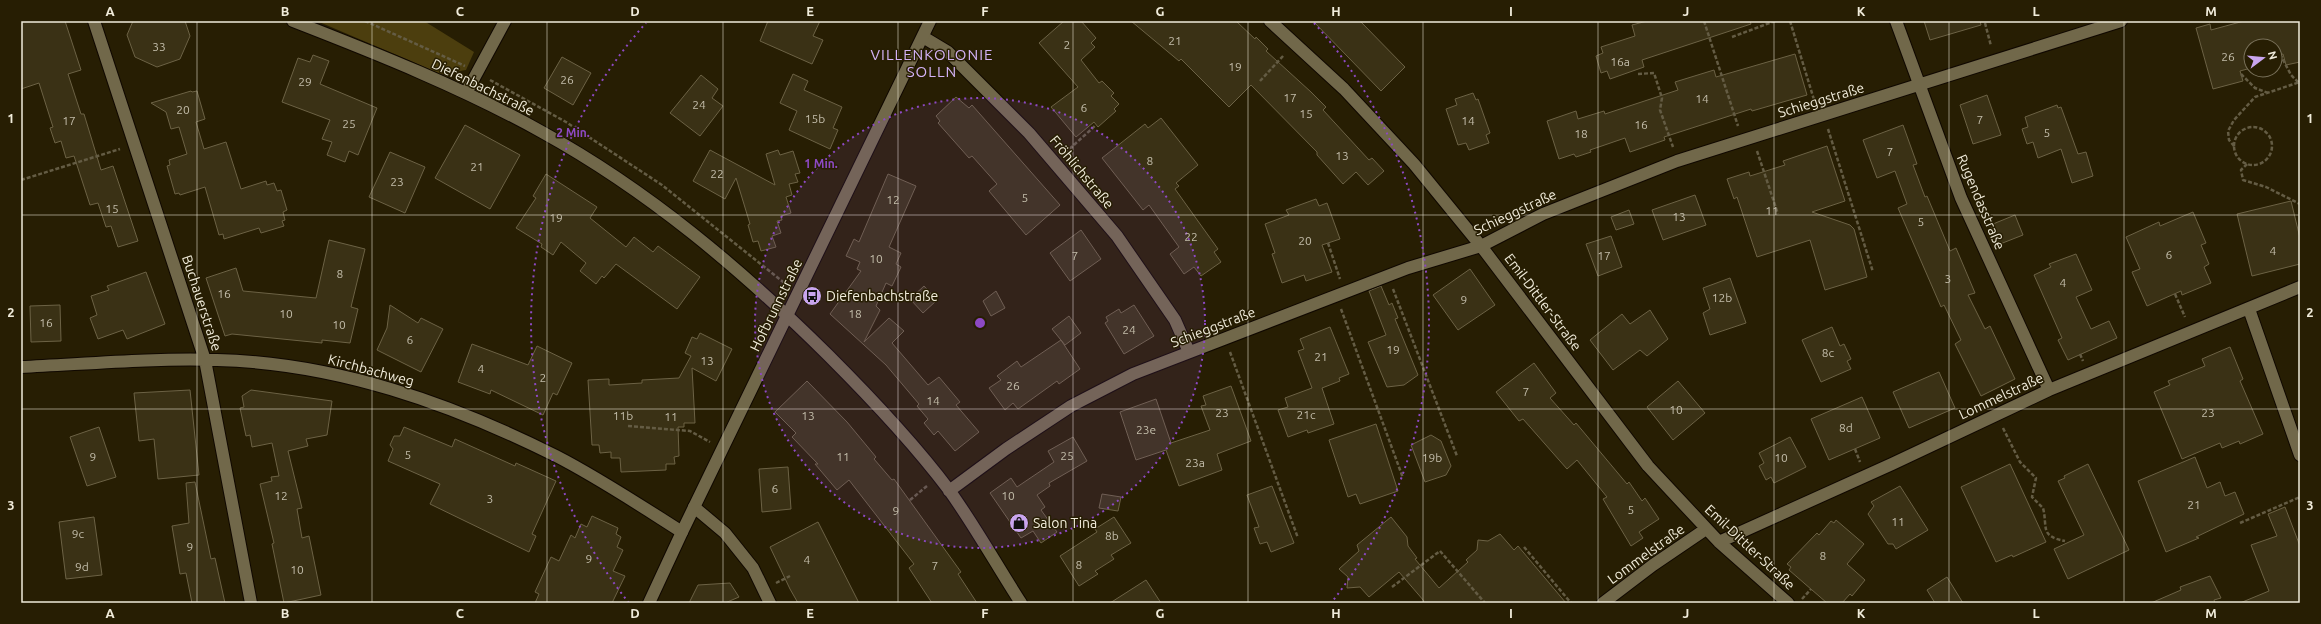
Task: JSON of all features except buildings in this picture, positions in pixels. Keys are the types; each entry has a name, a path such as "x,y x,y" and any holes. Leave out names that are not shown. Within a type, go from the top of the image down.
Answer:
{"street":[{"name":"Buchauerstraße","path":"94,21 133,145 205,360 251,603"},
{"name":"Diefenbachstraße","path":"293,21 366,50 466,93 542,132 622,180 686,227 788,315 900,431 949,491 1021,603"},
{"path":"466,93 505,21"},
{"name":"Hofbrunnstraße","path":"650,603 694,507 930,21"},
{"name":"Emil-Dittler-Straße","path":"1270,21 1344,89 1403,153 1481,246 1648,466 1718,542 1788,603"},
{"name":"Rugendasstraße","path":"1896,21 1961,198 2049,390"},
{"name":"Schieggstraße","path":"949,491 1006,449 1070,406 1133,374 1336,295 1388,276 1481,246 1543,214 1678,161 1920,86 2121,21"},
{"name":"Fröhlichstraße","path":"923,36 948,52 1030,134 1117,236 1176,320 1189,352"},
{"name":"Lommelstraße","path":"1718,542 2049,390 2300,287"},
{"path":"2249,309 2300,455"},
{"name":"Kirchbachweg","path":"21,367 205,360 262,363 329,373 385,386 446,408 556,456 682,532"},
{"path":"694,507 725,533 748,562 770,603"},
{"name":"Lommelstraße","path":"1603,603 1653,565 1706,529"}],"path":[{"path":"1704,21 1747,139 1778,214"},
{"path":"1732,37 1775,21"},
{"path":"1790,21 1873,272"},
{"path":"1985,23 1996,61"},
{"path":"1260,80 1295,43"},
{"path":"2283,60 2291,75 2300,82"},
{"path":"1638,74 1654,73 1662,98 1660,110 1678,161"},
{"path":"2241,74 2255,88 2268,94"},
{"path":"2234,147 2235,140 2246,128 2259,128 2268,133 2272,143 2270,155 2262,163 2247,164 2239,158 2229,140 2228,130 2234,120 2255,97 2268,94 2300,82"},
{"path":"1068,150 1096,125"},
{"path":"21,180 133,145"},
{"path":"2247,164 2242,170 2243,180 2266,187 2300,204"},
{"path":"1328,243 1335,266"},
{"path":"1388,276 1457,456"},
{"path":"2176,294 2187,323"},
{"path":"1336,295 1403,478"},
{"path":"1225,338 1298,538"},
{"path":"1997,415 2020,462 2036,478 2032,497 2043,508 2044,522 2047,533 2051,537 2065,542"},
{"path":"628,426 690,431 723,448"},
{"path":"1855,449 1861,464"},
{"path":"910,500 920,491"},
{"path":"2240,523 2300,497"},
{"path":"1524,547 1571,603"},
{"path":"1392,587 1440,551 1485,603"},
{"path":"776,583 790,576"},
{"path":"1803,598 1811,589"}],"shaded area":[{"path":"317,21 424,21 474,52 466,70 441,74"}],"place":[{"name":"Diefenbachstraße","path":"812,296"},
{"name":"Salon Tina","path":"1019,523"}],"district":[{"name":"VILLENKOLONIE SOLLN","path":"932,64"}]}
